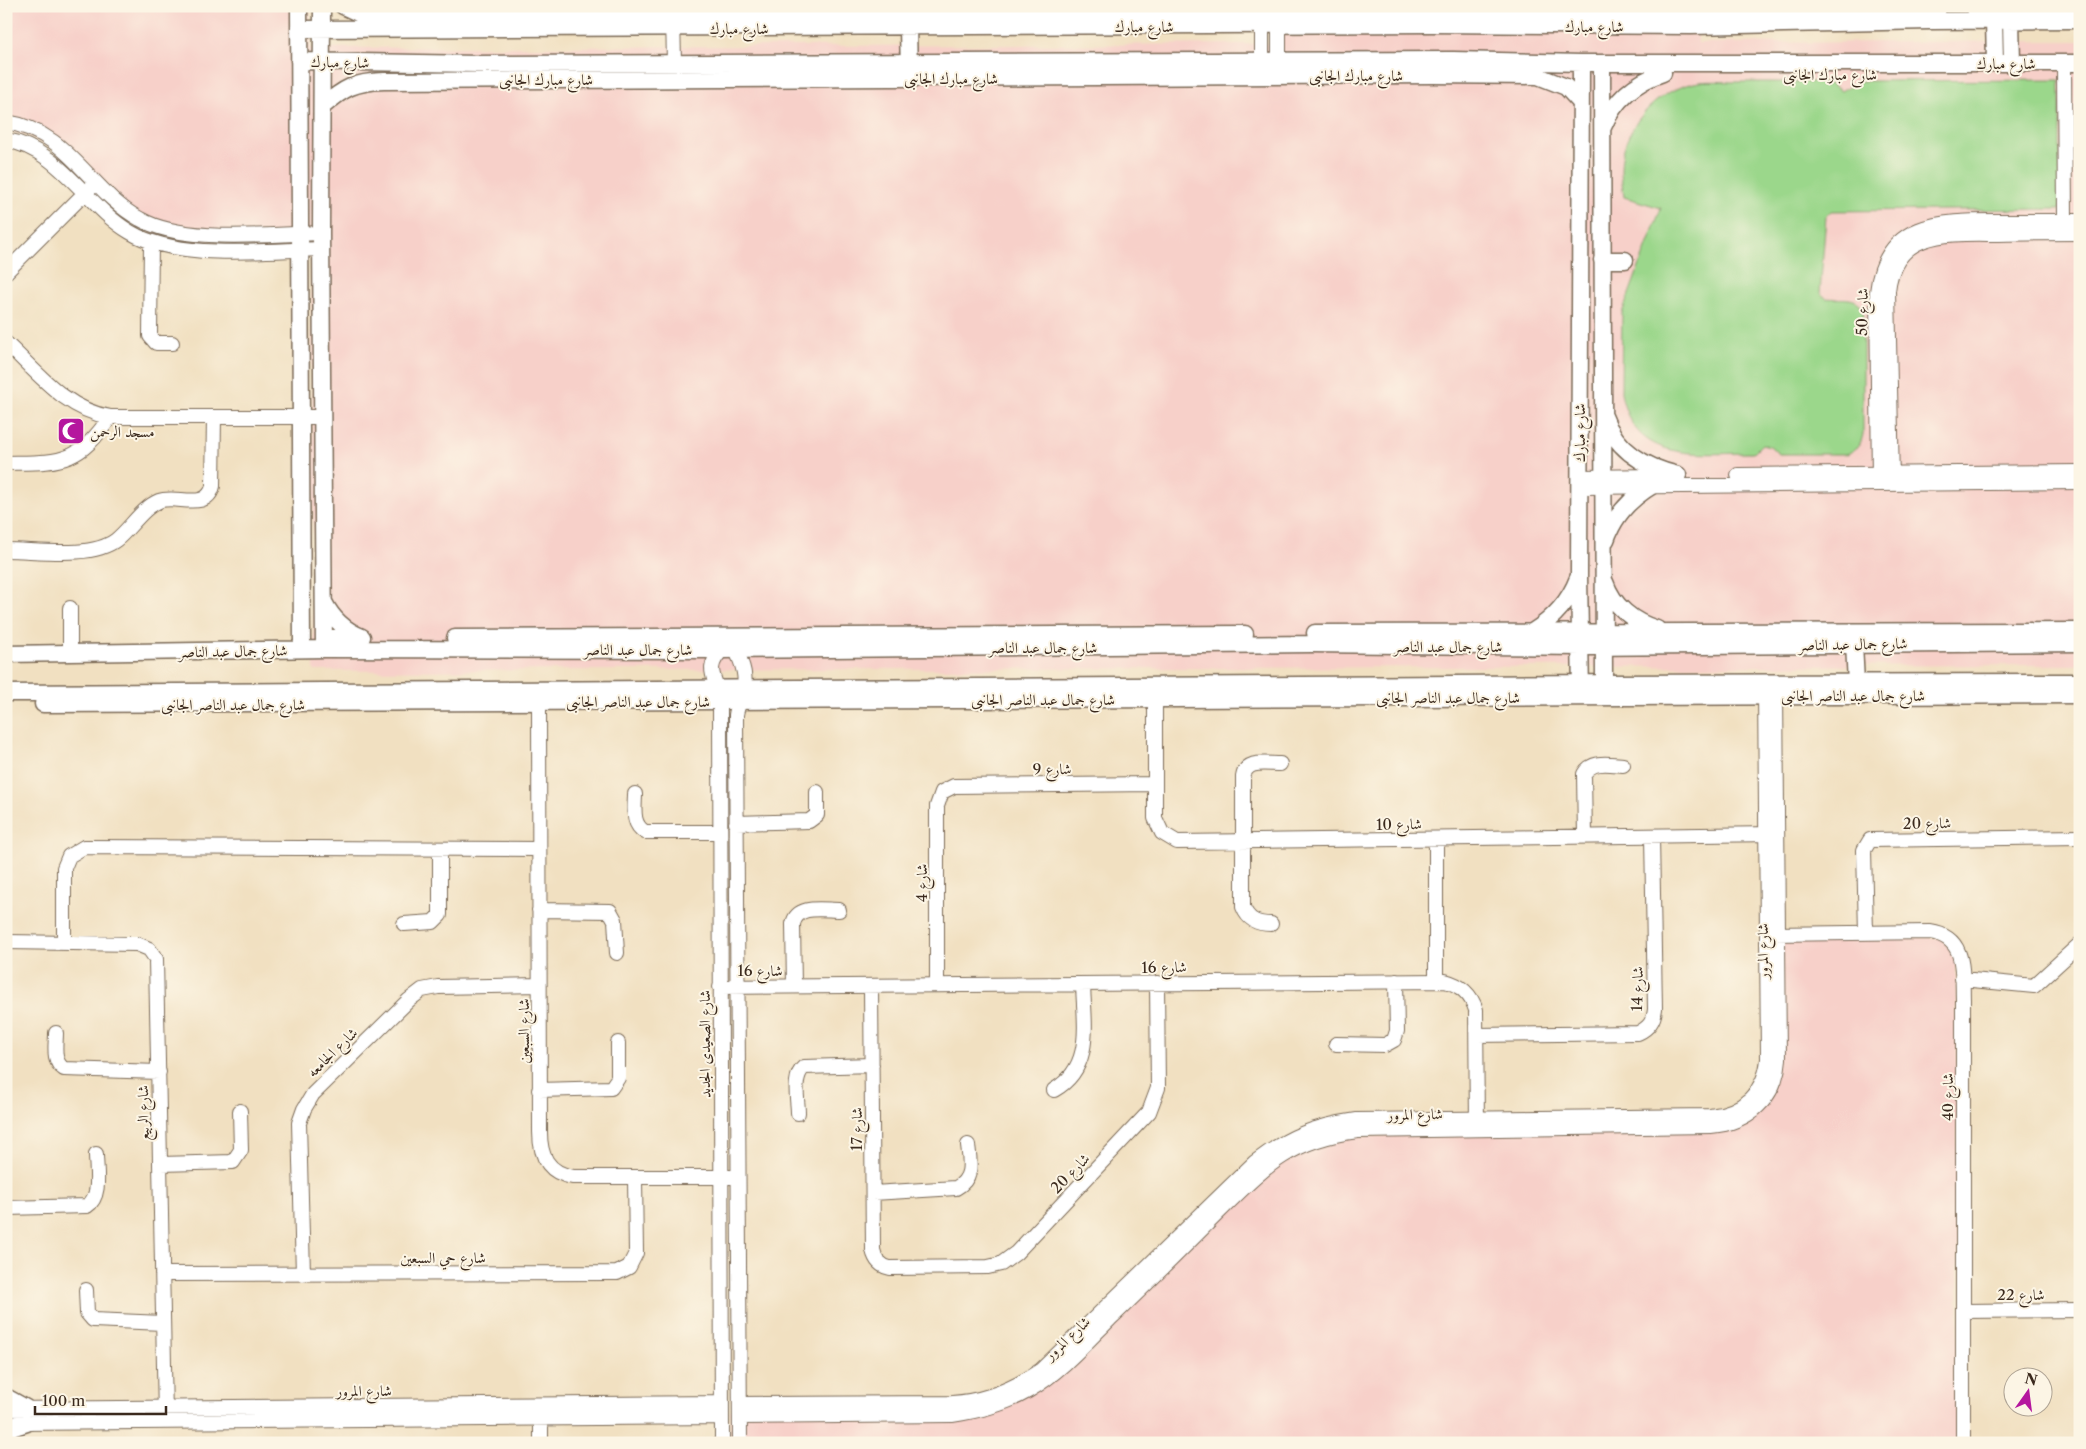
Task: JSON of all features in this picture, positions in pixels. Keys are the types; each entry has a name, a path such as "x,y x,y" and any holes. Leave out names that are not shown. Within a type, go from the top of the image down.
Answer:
{"main road":[{"path":"299,6 302,650"},
{"path":"322,6 321,241 323,601 325,649"},
{"path":"343,6 367,14 673,16 1262,15"},
{"path":"1698,14 2080,8"},
{"name":"شارع مبارك","path":"299,29 673,16 908,27 1262,15 1431,24 1698,14 2080,20"},
{"path":"1994,20 1995,63"},
{"path":"2011,20 2012,63"},
{"path":"908,27 909,78"},
{"path":"1433,75 1453,60"},
{"name":"شارع مبارك","path":"299,61 478,64 1453,60 1581,69 1579,482 1581,690"},
{"path":"1062,61 1092,78"},
{"path":"744,80 767,63"},
{"name":"شارع مبارك","path":"1604,683 1602,69 1838,68 2012,63 2072,69"},
{"path":"478,64 506,79"},
{"name":"شارع مبارك الجانبى","path":"1581,69 1663,73 1838,68 2072,69"},
{"path":"1602,129 1612,110 1626,93 1643,81 1663,73"},
{"name":"شارع مبارك الجانبى","path":"322,107 347,87 369,81 1433,75 1538,76 1566,87 1580,102"},
{"path":"1580,220 1602,220"},
{"path":"1602,260 1625,260"},
{"path":"1602,411 1611,433 1626,451 1645,465 1679,480"},
{"path":"1603,547 1618,516 1634,498 1653,485"},
{"path":"1532,632 1549,620 1560,609 1570,596 1579,576"},
{"path":"1603,577 1607,589 1622,610 1644,625 1669,632 1741,639 2036,638 2080,631"},
{"path":"323,601 336,620 345,628 366,638"},
{"path":"325,649 330,638 477,643 1196,640 1311,639 1532,632 1580,639"},
{"path":"1604,639 1669,632"},
{"name":"شارع جمال عبد الناصر","path":"1311,639 1741,639 1854,644 2036,638 2080,643"},
{"name":"شارع جمال عبد الناصر","path":"6,654 302,650 477,643 728,649 879,641"},
{"path":"1854,644 1856,683"},
{"path":"742,695 1581,690 1604,683 1770,689 1856,683 2080,682"},
{"name":"شارع جمال عبد الناصر الجانبى","path":"6,703 127,698 469,696 539,702 601,695 1154,698 1581,690 1770,689 2080,695"},
{"path":"6,693 127,698"},
{"path":"469,696 601,695"},
{"path":"6,1396 27,1416 6,1430"}],"street":[{"path":"1262,15 1262,61"},
{"path":"1278,15 1279,61"},
{"path":"673,16 674,63"},
{"path":"2065,221 2072,69"},
{"path":"6,122 27,127 50,139 130,213 150,224 171,232 300,242"},
{"path":"6,140 22,143 41,153 120,226 151,242 189,250 321,241"},
{"path":"6,272 96,182"},
{"name":"شارع 50","path":"1886,479 1883,311 1878,283 1883,266 1898,243 1914,231 1932,224 1949,221 2050,227 2080,233"},
{"name":"شارع 50","path":"2050,227 2065,221 2080,221"},
{"path":"151,242 150,336 156,343 172,343"},
{"path":"6,343 72,404 87,412 110,417 322,417"},
{"path":"6,463 52,462 75,454 94,440 110,417"},
{"path":"6,550 96,550 117,540 158,502 168,499 197,501 205,499 210,494 213,486 214,417"},
{"path":"1886,479 2080,472"},
{"path":"1579,482 1886,479 2080,482"},
{"path":"1602,482 1653,485 1679,480"},
{"path":"70,608 70,653"},
{"path":"728,649 744,671 742,695 736,715 740,1443"},
{"name":"شارع الصعيدى الجديد","path":"722,1443 719,695 712,676 712,666 728,649"},
{"name":"شارع المرور","path":"740,1410 952,1404 975,1401 1002,1392 1032,1376 1086,1335 1211,1212 1264,1155 1293,1136 1314,1128 1357,1120 1478,1124 1710,1116 1727,1113 1741,1107 1759,1090 1767,1067 1772,934 1770,689"},
{"name":"شارع 10","path":"1154,698 1154,818 1159,828 1167,837 1182,843 1772,834"},
{"name":"شارع السبعين","path":"539,702 540,1144 543,1158 549,1166 560,1174 573,1177 738,1177"},
{"path":"1271,924 1253,921 1245,911 1243,842 1244,771 1255,764 1280,764"},
{"path":"1584,837 1584,774 1588,768 1596,764 1623,765"},
{"name":"شارع 9","path":"949,787 1155,784"},
{"name":"شارع 4","path":"937,985 937,802 942,792 949,787"},
{"path":"736,823 809,821 817,815 817,792"},
{"path":"635,794 635,821 638,827 645,832 720,832"},
{"name":"شارع 14","path":"1477,1035 1638,1033 1647,1028 1653,1019 1655,1009 1652,836"},
{"name":"شارع 20","path":"1866,933 1864,850 1870,840 2080,837"},
{"path":"1436,839 1436,981"},
{"path":"64,943 64,868 69,856 84,847 539,849"},
{"path":"404,924 433,922 440,916 440,849"},
{"path":"794,986 793,924 795,918 800,912 807,909 839,910"},
{"path":"539,910 610,911 615,920 617,953"},
{"name":"شارع 40","path":"1772,934 1930,932 1943,935 1954,943 1960,953 1962,980 1963,1443"},
{"name":"شارع الربيع","path":"6,942 136,944 152,952 157,964 165,1422"},
{"path":"1962,980 2034,986 2080,944"},
{"path":"1336,1044 1385,1045 1394,1040 1397,1031 1396,981"},
{"name":"شارع 16","path":"720,987 1396,981 1452,983 1469,994 1476,1010 1478,1124"},
{"name":"شارع 20","path":"885,1267 995,1266 1012,1258 1145,1118 1152,1107 1158,1082 1157,983"},
{"path":"1054,1090 1074,1074 1083,1056 1083,984"},
{"name":"شارع الجامعه","path":"303,1274 299,1124 304,1109 313,1094 409,1000 422,990 438,986 539,985"},
{"name":"شارع 17","path":"871,986 874,1254 878,1262 885,1267"},
{"path":"56,1033 56,1058 58,1064 64,1069 159,1072"},
{"path":"540,1090 611,1088 618,1078 618,1043"},
{"path":"798,1113 797,1079 799,1072 804,1067 872,1065"},
{"path":"160,1164 233,1162 241,1150 240,1111"},
{"path":"873,1193 956,1188 964,1182 970,1173 968,1144"},
{"path":"6,1208 87,1206 93,1201 96,1194 96,1154"},
{"name":"شارع حي السبعين","path":"162,1274 617,1274 629,1267 636,1253 634,1177"},
{"path":"86,1290 87,1313 94,1320 163,1323"},
{"name":"شارع 22","path":"1963,1311 2080,1310"},
{"name":"شارع المرور","path":"6,1423 27,1416 165,1407 541,1412"},
{"name":"شارع المرور","path":"6,1408 27,1416 165,1422 541,1412 722,1410"},
{"path":"541,1412 541,1443"}],"shaded area":[{"path":"6,6 310,6 310,48 1270,44 1270,6 1698,6 1698,43 2080,41 2080,665 314,671 311,243 185,241 150,233 139,228 53,149 29,136 6,130"},
{"path":"1771,938 1941,938 1956,956 1959,1443 730,1443 730,1411 920,1411 1012,1394 1298,1140 1723,1119 1762,1095"}],"green space":[{"path":"2060,80 2060,209 1831,211 1826,216 1820,293 1826,298 1848,299 1858,302 1863,311 1863,434 1860,444 1856,448 1847,454 1779,454 1770,446 1762,444 1753,453 1690,453 1671,450 1654,443 1639,432 1628,416 1621,392 1622,313 1661,208 1624,197 1621,170 1627,140 1643,114 1654,103 1680,87 1704,82 1827,82 1841,91 1857,81"}],"place":[{"name":"مسجد الرحمن","path":"71,431"}]}
